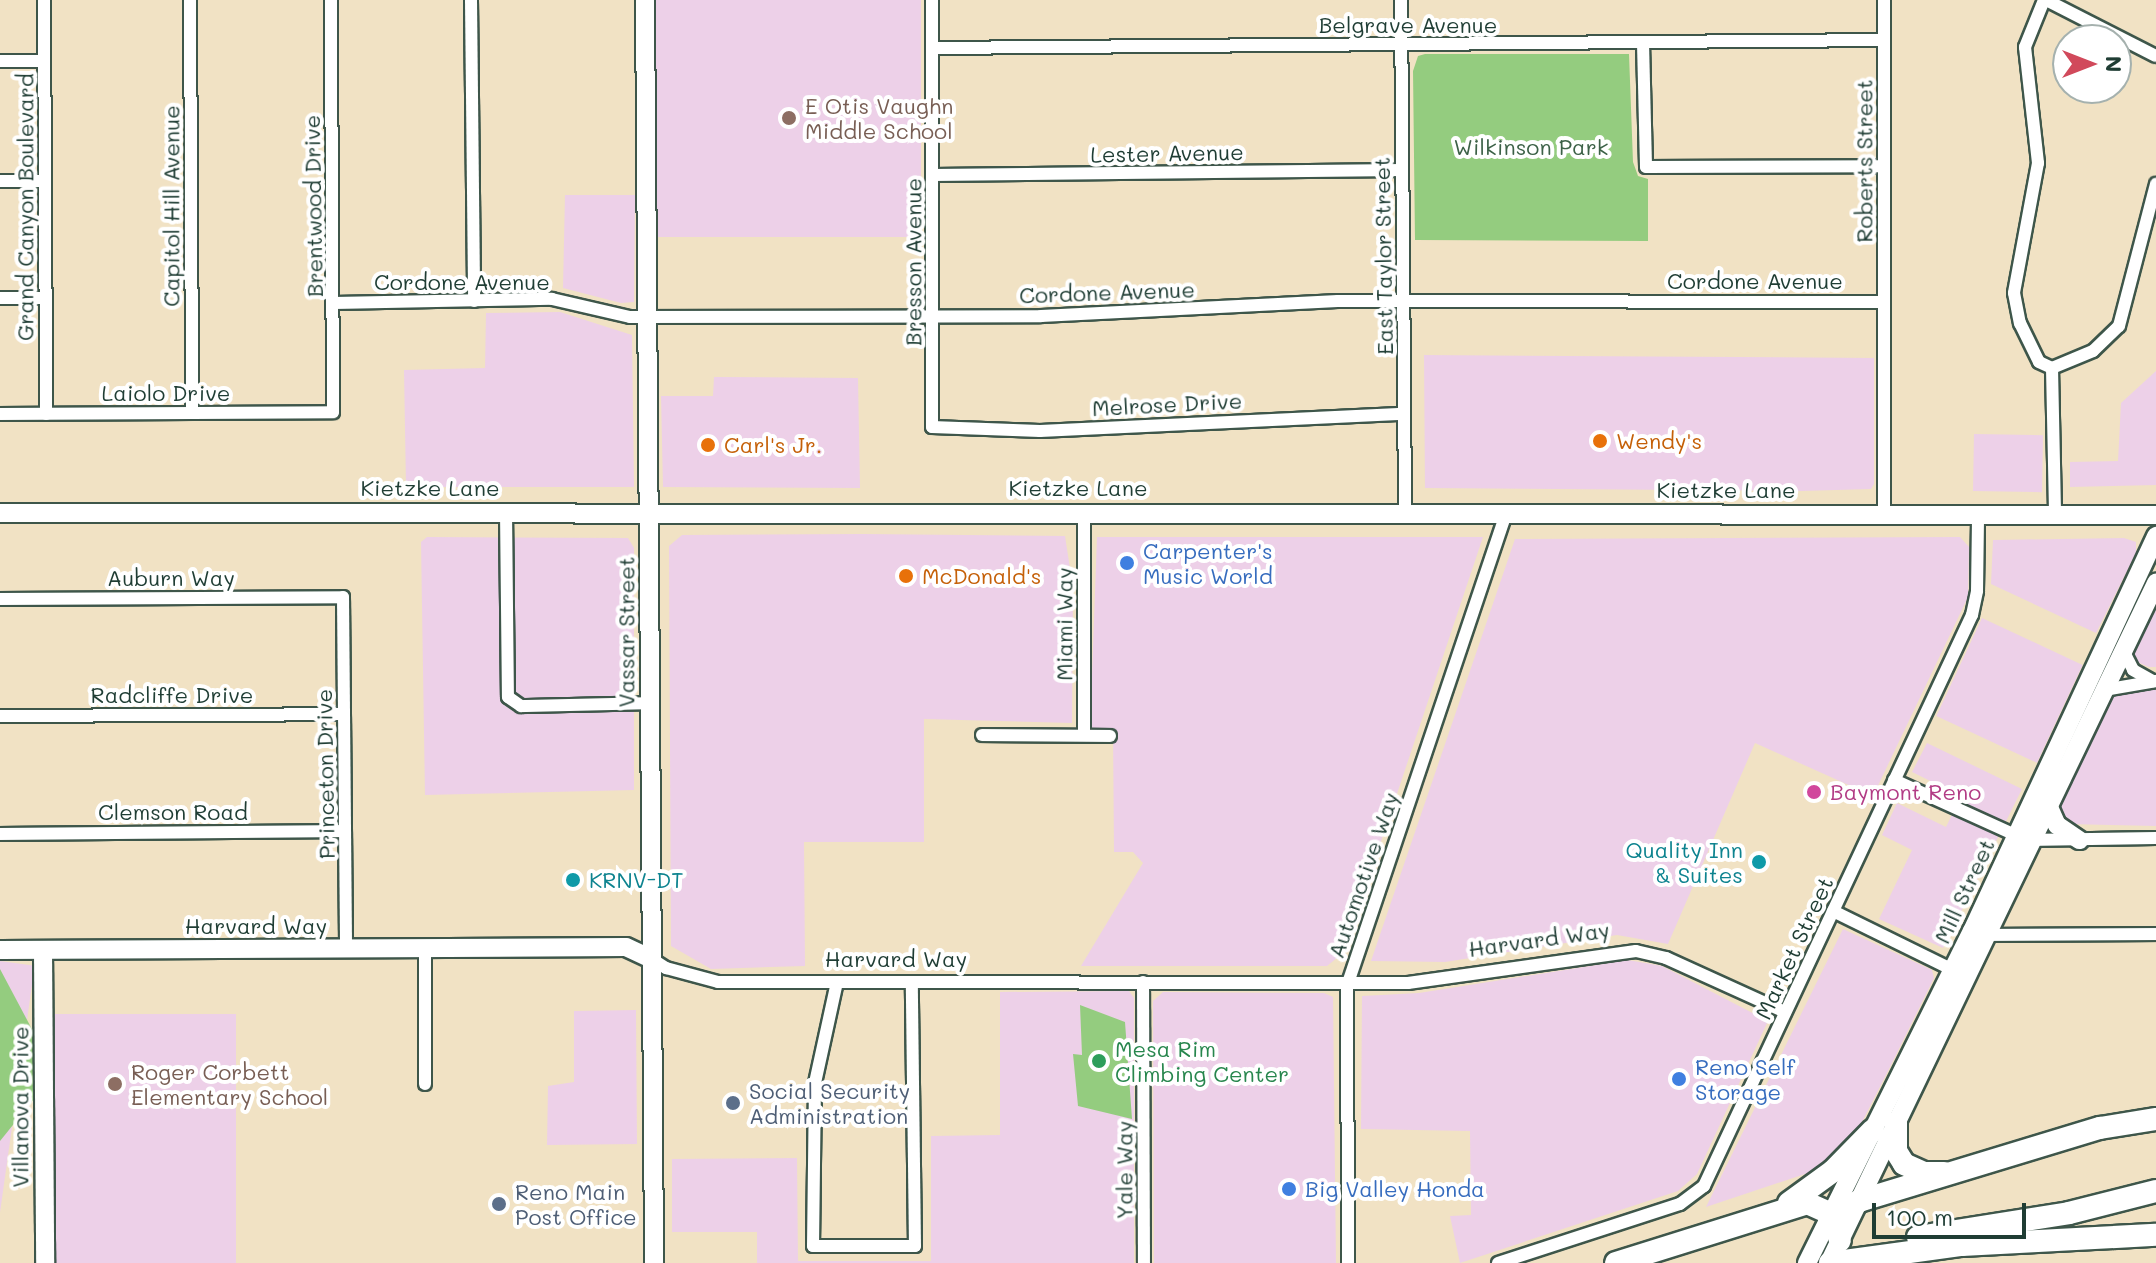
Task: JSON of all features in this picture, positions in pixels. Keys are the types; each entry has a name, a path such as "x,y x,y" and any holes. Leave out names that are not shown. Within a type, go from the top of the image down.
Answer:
{"highway":[{"path":"1616,1263 1807,1203 1834,1222 1859,1201 2100,1128 2156,1119"},
{"path":"1896,1123 1896,1151 1908,1168 1958,1173"},
{"path":"1752,1221 1818,1183 1873,1130"},
{"path":"1866,1256 1929,1235 2069,1213 2156,1191"},
{"path":"1830,1263 1962,1245 2156,1235"}],"main road":[{"name":"Vassar Street","path":"645,0 654,1263"},
{"name":"Kietzke Lane","path":"0,513 506,511 2156,515"},
{"name":"Mill Street","path":"1859,1201 2156,536"},
{"name":"Mill Street","path":"1807,1263 1834,1222 1873,1130 1959,973 1985,935 2023,838 2048,805 2156,583"},
{"path":"2048,805 2057,825 2079,840"},
{"name":"Harvard Way","path":"0,950 634,947 652,959"},
{"name":"Villanova Drive","path":"43,950 45,1263"},
{"name":"Mill Street","path":"1830,1263 1834,1222"}],"street":[{"name":"Grand Canyon Boulevard","path":"44,0 46,414"},
{"name":"Capitol Hill Avenue","path":"190,0 192,413"},
{"name":"Brentwood Drive","path":"331,0 333,412"},
{"path":"471,0 474,301"},
{"name":"Bresson Avenue","path":"932,0 932,427"},
{"name":"East Taylor Street","path":"1401,0 1405,513"},
{"name":"Roberts Street","path":"1884,0 1884,514"},
{"path":"2156,56 2045,0 2025,47 2038,163 2014,293 2020,323 2039,362 2052,368 2093,351 2119,326 2156,184"},
{"name":"Belgrave Avenue","path":"932,48 1884,40"},
{"path":"1643,43 1646,167 1883,166"},
{"path":"0,61 44,61"},
{"name":"Lester Avenue","path":"933,175 1402,170"},
{"path":"0,181 45,181"},
{"path":"0,298 45,298"},
{"name":"Cordone Avenue","path":"334,303 552,299 618,317 934,315 1403,301 1884,302"},
{"path":"2052,368 2055,514"},
{"name":"Laiolo Drive","path":"0,414 333,412"},
{"name":"Melrose Drive","path":"932,427 1040,431 1404,414"},
{"path":"506,511 508,697 521,706 650,703"},
{"name":"Miami Way","path":"1084,512 1084,735"},
{"name":"Automotive Way","path":"1348,1263 1347,983 1506,514"},
{"name":"Market Street","path":"1498,1263 1699,1193 1975,606 1978,516"},
{"name":"Auburn Way","path":"0,599 343,597"},
{"name":"Princeton Drive","path":"343,597 346,950"},
{"path":"2123,650 2133,670 2156,681"},
{"path":"2104,690 2156,681"},
{"name":"Radcliffe Drive","path":"0,716 344,714"},
{"path":"982,735 1110,736"},
{"path":"1894,780 2023,838 2156,838"},
{"name":"Clemson Road","path":"0,834 345,831"},
{"path":"1833,911 1959,973"},
{"path":"1985,935 2156,934"},
{"path":"425,950 425,1084"},
{"name":"Harvard Way","path":"652,959 709,981 1408,983 1636,951 1666,958 1785,1012"},
{"path":"837,982 815,1083 813,1246 915,1246 912,982"},
{"name":"Yale Way","path":"1143,982 1144,1263"}],"shaded area":[{"name":"E Otis Vaughn Middle School","path":"656,0 921,0 921,237 656,237"},
{"path":"565,195 635,195 634,302 621,303 563,288"},
{"path":"560,312 632,335 634,487 406,487 404,370 485,368 486,313"},
{"path":"1424,355 1874,358 1874,484 1871,489 1801,491 1425,488"},
{"path":"2156,371 2156,485 2070,487 2070,462 2118,461 2121,403"},
{"path":"714,377 858,378 860,488 663,487 661,396 713,396"},
{"path":"1974,434 2043,435 2042,492 1973,491"},
{"path":"682,535 1065,536 1073,588 1072,723 924,719 924,842 804,842 805,966 711,969 671,946 669,546"},
{"path":"427,537 628,538 634,548 634,790 425,795 421,542"},
{"path":"1097,537 1483,537 1349,937 1343,953 1327,966 1081,966 1143,863 1133,852 1114,852 1113,732 1090,731"},
{"path":"1960,537 1969,547 1968,597 1873,796 1755,743 1668,944 1617,935 1445,962 1371,961 1515,539"},
{"path":"2124,538 2136,542 2136,553 2096,633 1991,584 1993,540"},
{"path":"2156,599 2156,667 2149,667 2137,662 2133,649"},
{"path":"1982,618 2083,665 2037,763 1936,716"},
{"path":"2125,690 2156,690 2156,826 2067,824 2059,804 2112,694"},
{"path":"1927,743 2022,789 1943,948 1879,919 1912,850 1882,835 1897,803 1946,827 1961,796 1912,772"},
{"path":"1843,929 1932,970 1934,978 1857,1132 1842,1148 1811,1172 1706,1207"},
{"path":"1628,960 1662,966 1768,1021 1697,1174 1678,1191 1460,1263 1450,1216 1471,1215 1470,1131 1361,1129 1362,996 1419,993"},
{"path":"0,961 35,966 0,1212"},
{"path":"1129,991 1134,998 1134,1263 757,1263 757,1232 672,1232 672,1159 797,1158 798,1261 931,1261 931,1136 1000,1135 1000,992"},
{"path":"1163,992 1324,993 1333,997 1336,1263 1154,1263 1153,1001"},
{"path":"636,1010 637,1144 547,1145 548,1086 574,1082 574,1011"},
{"path":"46,1014 236,1014 236,1263 46,1263"}],"green space":[{"name":"Wilkinson Park","path":"1629,54 1633,162 1638,176 1648,179 1648,241 1415,240 1413,71 1418,56"},
{"path":"0,969 34,1033 34,1099 0,1141"},
{"name":"Mesa Rim Climbing Center","path":"1080,1005 1125,1022 1132,1119 1078,1106 1073,1054 1082,1055"}],"place":[{"name":"E Otis Vaughn Middle School","path":"789,118"},
{"name":"Wendy's","path":"1600,441"},
{"name":"Carl's Jr.","path":"708,445"},
{"name":"Carpenter's Music World","path":"1127,563"},
{"name":"McDonald's","path":"906,576"},
{"name":"Baymont Reno","path":"1814,792"},
{"name":"Quality Inn & Suites","path":"1759,862"},
{"name":"KRNV-DT","path":"573,880"},
{"name":"Mesa Rim Climbing Center","path":"1099,1061"},
{"name":"Reno Self Storage","path":"1679,1079"},
{"name":"Roger Corbett Elementary School","path":"115,1084"},
{"name":"Social Security Administration","path":"733,1103"},
{"name":"Big Valley Honda","path":"1289,1189"},
{"name":"Reno Main Post Office","path":"499,1204"}]}
